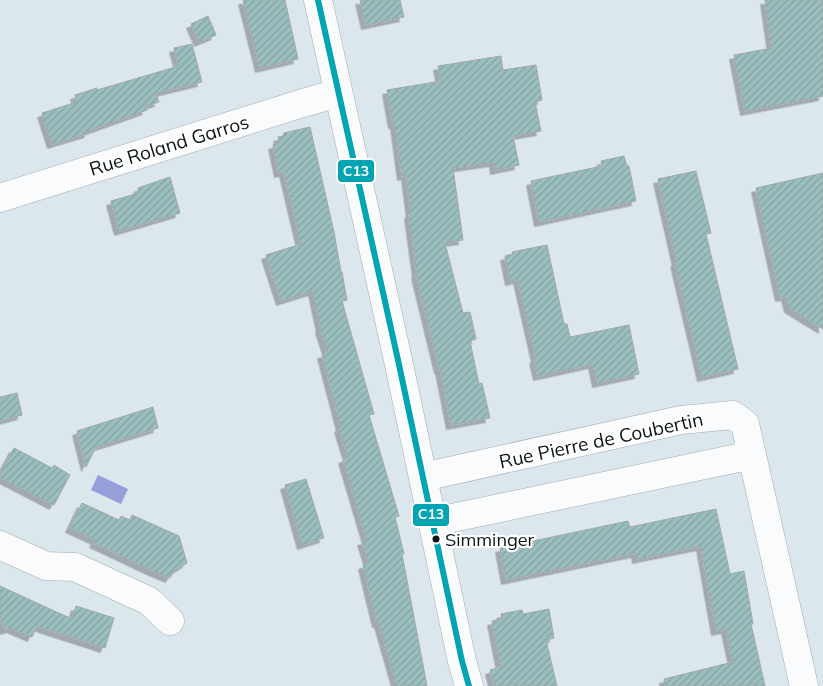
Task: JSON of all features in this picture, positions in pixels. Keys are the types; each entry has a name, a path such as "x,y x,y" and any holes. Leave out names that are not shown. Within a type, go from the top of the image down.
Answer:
{"street":[{"path":"318,0 469,686"},
{"name":"Rue Roland Garros","path":"0,198 338,94"},
{"name":"Rue Pierre de Coubertin","path":"423,477 681,420 733,415 745,424 804,686"},
{"path":"433,522 752,455"},
{"path":"0,545 46,566 75,567 149,601 170,621"}],"water":[{"path":"98,475 128,489 121,504 91,490"}],"building":[{"path":"243,0 285,0 298,59 260,68"},
{"path":"360,0 400,0 404,17 366,25"},
{"path":"765,0 823,0 823,96 745,111 734,55 772,48"},
{"path":"208,16 216,35 199,42 191,24"},
{"path":"192,44 202,82 156,93 159,102 146,106 147,110 88,131 89,133 52,144 42,113 77,102 75,95 179,66 174,48"},
{"path":"501,56 503,70 536,65 542,100 535,102 541,131 513,136 519,165 495,170 494,162 453,168 463,240 445,243 463,313 470,312 476,339 470,341 479,384 482,383 490,418 451,425 440,369 416,274 406,175 402,176 395,124 393,124 387,90 441,81 438,66"},
{"path":"310,127 342,272 347,300 342,301 374,414 369,415 399,516 395,517 404,554 402,554 427,686 397,686 379,623 377,623 363,565 369,563 362,541 367,540 343,459 348,457 339,428 341,427 322,354 328,353 320,329 313,291 281,301 266,255 301,244 284,172 279,173 273,145 279,143 278,137 283,136 284,133"},
{"path":"624,156 627,166 629,166 636,201 539,222 531,181 602,166 601,161"},
{"path":"696,171 711,233 706,234 738,369 702,377 658,179"},
{"path":"823,173 823,329 789,308 786,296 780,297 756,188"},
{"path":"170,177 180,213 119,231 111,201 139,193 138,188"},
{"path":"547,245 564,324 567,324 570,337 629,325 639,374 597,383 593,364 538,376 534,359 536,358 518,279 510,281 505,256 513,254 512,252"},
{"path":"17,393 22,415 0,421 0,397"},
{"path":"153,407 158,428 96,447 86,467 77,431"},
{"path":"14,448 52,468 54,465 70,475 54,505 0,477"},
{"path":"306,479 324,538 302,545 285,485"},
{"path":"82,503 119,520 121,516 130,520 132,515 179,536 187,563 174,571 170,578 94,543 96,540 70,528"},
{"path":"716,509 730,574 744,571 753,624 751,624 765,686 665,686 664,679 733,662 726,629 716,631 701,546 637,559 636,553 506,580 500,548 628,521 630,527"},
{"path":"0,586 72,619 76,606 114,618 105,648 37,626 32,637 11,628 5,630 0,616"},
{"path":"549,609 554,638 546,640 557,686 494,686 490,670 501,667 492,621 502,619 501,614 522,610 523,614"}],"transit line":[{"name":"C13","path":"318,0 469,686"}],"place":[{"name":"Simminger","path":"436,539"}]}
